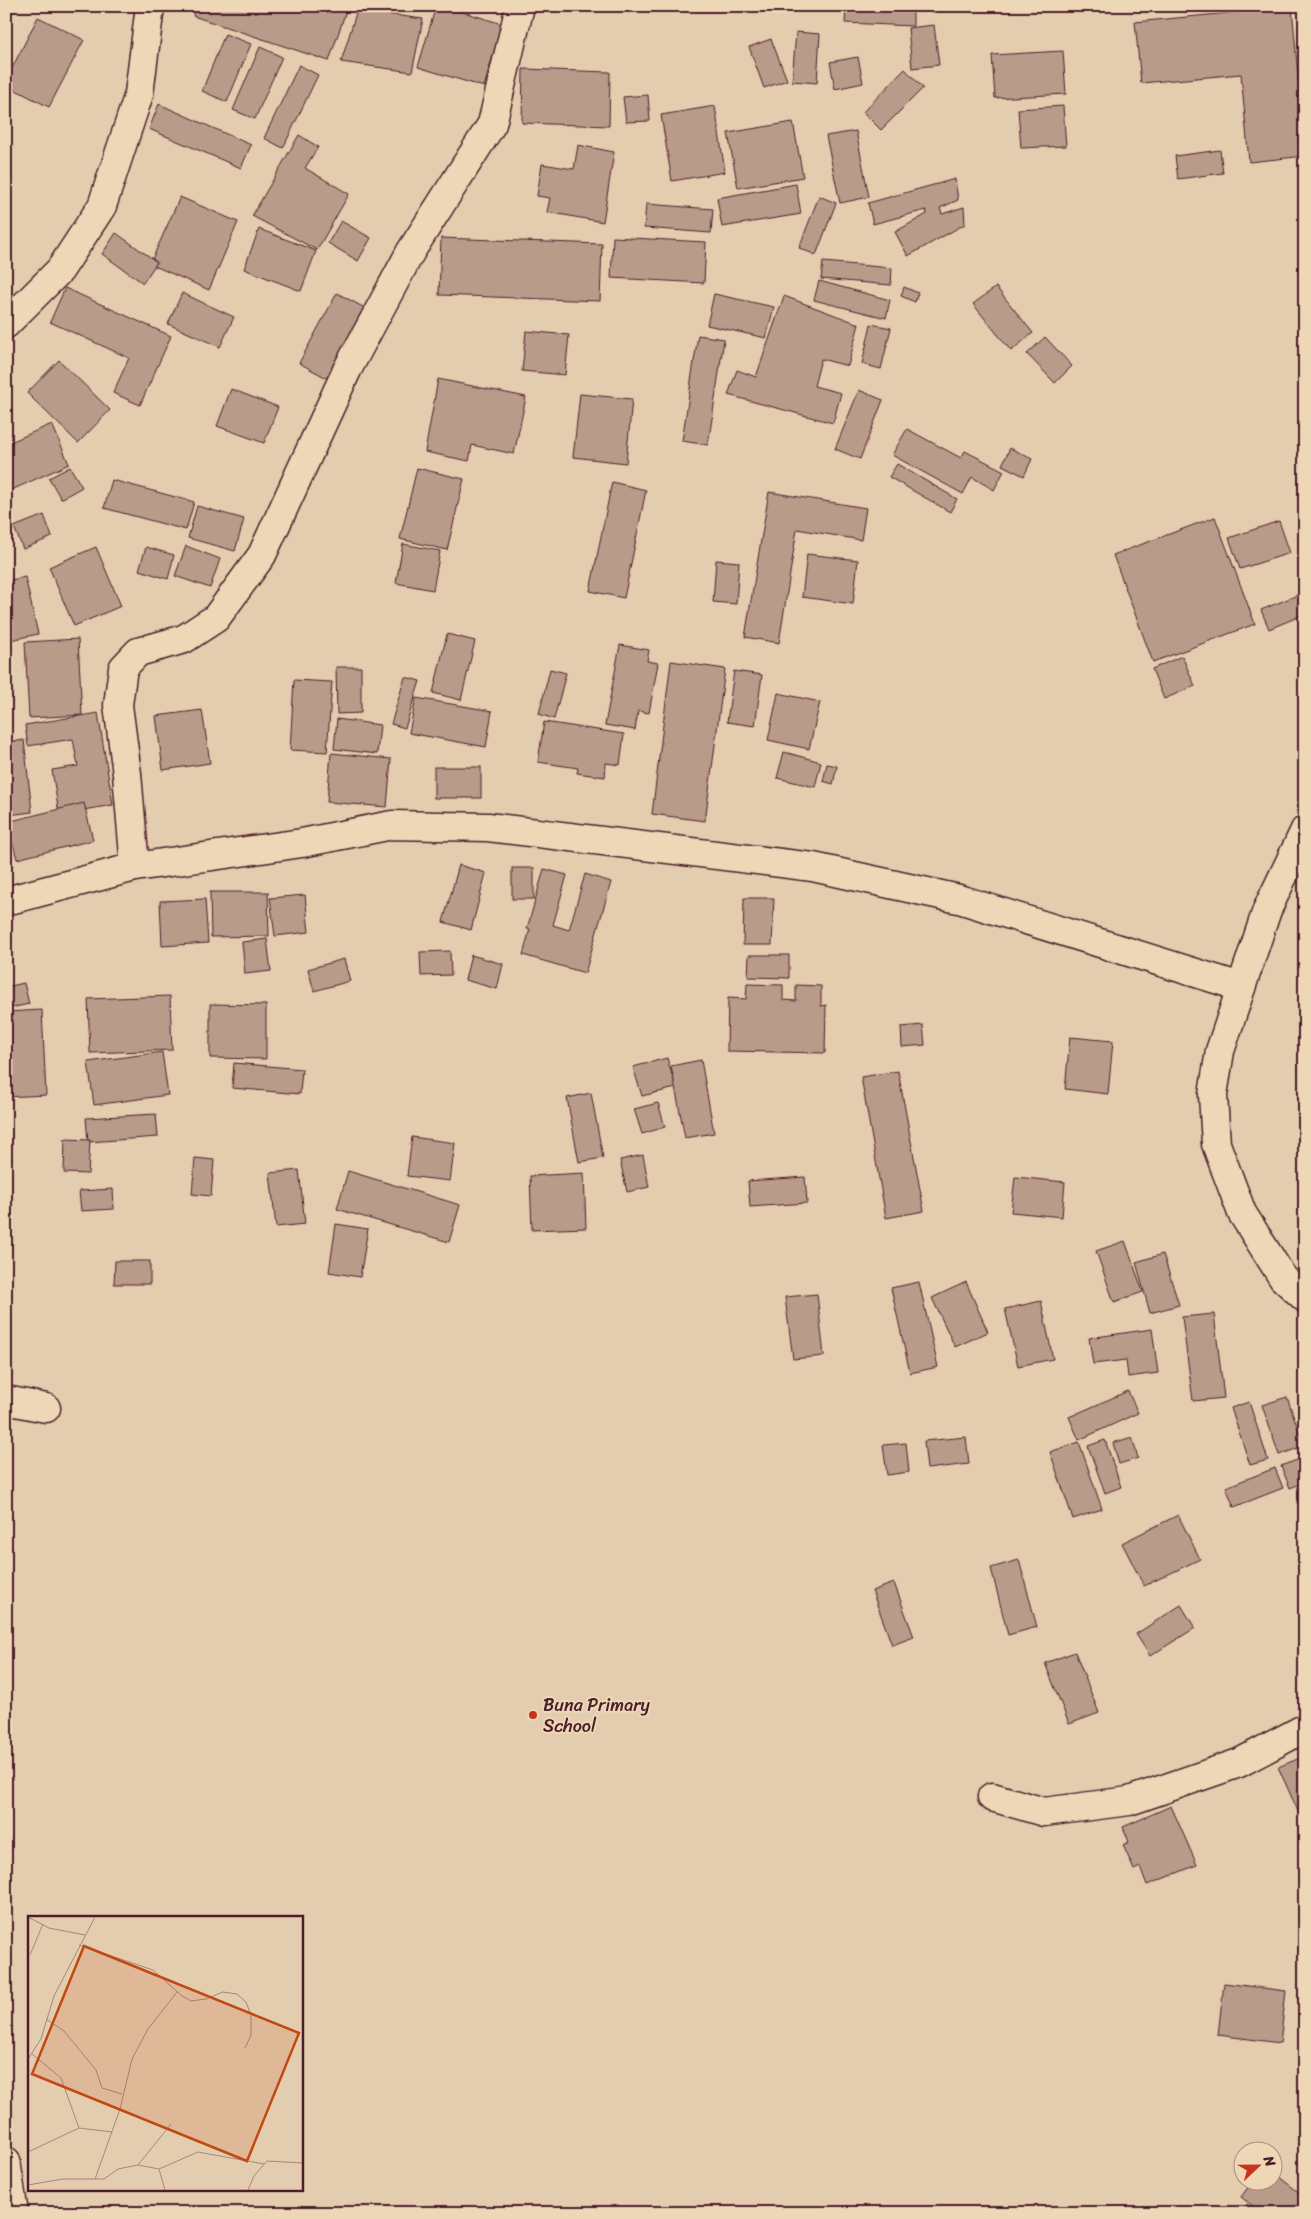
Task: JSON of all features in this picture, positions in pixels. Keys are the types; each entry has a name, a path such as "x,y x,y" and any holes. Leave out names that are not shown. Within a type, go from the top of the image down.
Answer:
{"street":[{"path":"6,324 60,270 102,206 139,94 150,6"},
{"path":"135,867 127,774 118,705 123,668 138,652 184,639 216,618 262,555 347,370 410,251 492,124 520,6"},
{"path":"6,901 135,867 302,843 392,825 488,827 813,867 959,899 1242,987"},
{"path":"1305,830 1268,910 1220,1051 1213,1095 1216,1144 1242,1213 1283,1278 1305,1298"},
{"path":"6,1400 46,1408"},
{"path":"992,1797 1044,1812 1129,1800 1239,1763 1305,1728"},
{"path":"6,2161 14,2213"}],"building":[{"path":"196,6 342,6 347,8 329,61 193,16"},
{"path":"436,6 444,6 502,24 484,87 418,67"},
{"path":"846,6 913,6 913,26 845,23"},
{"path":"1292,7 1305,156 1249,162 1241,74 1141,83 1135,22"},
{"path":"357,10 423,19 412,72 341,62"},
{"path":"38,17 84,40 49,107 6,85 6,80"},
{"path":"934,25 939,65 912,68 908,28"},
{"path":"796,32 820,34 817,83 792,81"},
{"path":"225,34 251,44 227,102 202,91"},
{"path":"771,39 787,80 764,88 749,47"},
{"path":"260,47 282,57 255,119 233,110"},
{"path":"1063,51 1066,94 995,98 992,55"},
{"path":"858,57 863,83 835,89 830,62"},
{"path":"299,65 318,75 283,148 264,138"},
{"path":"523,69 610,72 609,126 522,123"},
{"path":"905,69 923,88 881,130 863,112"},
{"path":"648,95 650,121 626,122 623,97"},
{"path":"159,104 251,145 241,168 149,129"},
{"path":"715,106 725,172 672,181 661,115"},
{"path":"1063,106 1066,146 1021,148 1018,109"},
{"path":"793,122 803,177 738,188 728,133"},
{"path":"856,131 869,197 840,203 826,136"},
{"path":"299,135 318,147 305,168 349,194 317,250 252,216"},
{"path":"578,145 614,152 603,222 547,212 550,198 537,196 542,164 574,169"},
{"path":"1220,150 1223,173 1178,179 1175,156"},
{"path":"955,179 958,200 940,208 942,214 964,207 965,224 908,256 895,232 927,214 926,210 873,224 868,203"},
{"path":"796,184 801,214 722,227 717,198"},
{"path":"819,196 836,203 816,255 799,248"},
{"path":"180,197 238,222 209,290 150,264"},
{"path":"646,204 713,209 711,233 644,228"},
{"path":"341,221 371,238 358,261 328,243"},
{"path":"259,229 316,251 301,291 244,269"},
{"path":"116,233 157,262 143,283 102,254"},
{"path":"613,237 706,242 704,283 611,278"},
{"path":"441,238 602,244 600,301 439,295"},
{"path":"823,262 892,268 891,285 821,279"},
{"path":"819,281 890,300 886,318 814,300"},
{"path":"904,287 918,293 915,302 901,296"},
{"path":"996,287 1033,333 1011,351 973,304"},
{"path":"65,288 171,336 140,405 113,393 129,358 50,322"},
{"path":"182,293 234,317 220,347 168,324"},
{"path":"337,293 374,313 336,383 299,363"},
{"path":"714,294 774,307 766,338 707,325"},
{"path":"784,296 859,324 848,366 821,359 814,386 841,393 833,423 728,395 737,370 756,377"},
{"path":"871,324 891,328 881,369 862,364"},
{"path":"526,331 569,335 565,375 522,371"},
{"path":"698,335 724,339 708,445 682,441"},
{"path":"1045,337 1072,366 1055,383 1027,354"},
{"path":"59,360 110,410 78,443 27,393"},
{"path":"438,379 526,397 514,454 472,445 469,461 425,452"},
{"path":"231,389 278,407 264,443 217,426"},
{"path":"859,390 883,400 860,459 835,449"},
{"path":"580,394 632,399 626,463 573,457"},
{"path":"52,424 69,464 7,492 6,444"},
{"path":"907,429 961,458 965,451 1004,471 994,490 972,477 963,494 892,455"},
{"path":"1010,448 1032,459 1024,476 1002,465"},
{"path":"897,464 957,499 950,512 889,477"},
{"path":"70,467 82,487 61,499 49,478"},
{"path":"417,468 464,479 447,550 400,539"},
{"path":"112,480 194,502 186,530 104,508"},
{"path":"612,482 646,490 624,598 590,591"},
{"path":"769,492 866,508 861,540 797,529 779,643 745,637"},
{"path":"197,506 244,519 235,551 188,538"},
{"path":"44,515 52,537 23,549 14,527"},
{"path":"1215,517 1255,624 1153,662 1113,555"},
{"path":"1279,521 1290,553 1240,569 1229,538"},
{"path":"403,544 440,551 433,590 396,583"},
{"path":"186,546 220,559 210,588 175,576"},
{"path":"96,547 121,606 74,626 49,567"},
{"path":"146,547 174,555 168,579 139,570"},
{"path":"807,554 858,560 853,604 802,597"},
{"path":"716,560 739,562 736,604 713,602"},
{"path":"25,577 38,634 6,641 6,581"},
{"path":"1300,594 1305,606 1305,614 1269,629 1261,610"},
{"path":"447,634 475,641 461,700 433,693"},
{"path":"78,639 82,715 29,718 25,642"},
{"path":"620,645 649,650 647,661 658,663 649,713 638,711 635,730 605,725"},
{"path":"1182,656 1195,686 1164,699 1152,669"},
{"path":"671,661 725,669 705,821 652,814"},
{"path":"336,667 361,667 361,713 337,714"},
{"path":"550,669 566,673 554,719 539,714"},
{"path":"734,671 762,675 755,726 727,722"},
{"path":"405,677 420,681 405,728 391,724"},
{"path":"294,680 332,682 327,752 290,750"},
{"path":"778,693 820,702 809,749 768,740"},
{"path":"416,698 492,711 486,747 409,733"},
{"path":"202,710 210,763 163,770 156,716"},
{"path":"98,713 113,805 59,814 52,770 78,766 73,739 28,746 25,725"},
{"path":"337,719 380,725 377,754 334,749"},
{"path":"544,722 624,734 620,765 606,763 605,777 577,773 578,768 538,762"},
{"path":"24,740 32,812 9,815 6,788 6,743"},
{"path":"784,752 821,762 815,787 777,778"},
{"path":"331,753 391,759 387,807 327,802"},
{"path":"827,764 837,766 833,784 823,781"},
{"path":"434,767 481,767 481,798 434,798"},
{"path":"84,803 93,840 17,859 7,822"},
{"path":"459,865 486,873 471,930 443,922"},
{"path":"512,868 534,868 534,899 512,899"},
{"path":"544,869 567,875 553,925 569,930 585,874 611,882 585,973 523,955 530,929 527,929"},
{"path":"210,892 268,892 269,936 211,937"},
{"path":"305,895 309,932 275,936 270,898"},
{"path":"744,898 774,898 772,945 743,945"},
{"path":"205,899 208,943 162,946 160,901"},
{"path":"267,939 271,971 245,974 242,942"},
{"path":"450,951 451,975 421,976 420,952"},
{"path":"471,955 503,964 497,989 465,980"},
{"path":"749,955 789,955 789,978 748,977"},
{"path":"344,959 350,981 314,991 308,969"},
{"path":"24,983 29,1004 6,1009 6,987"},
{"path":"747,984 783,985 783,1000 796,1001 796,985 821,986 821,1006 826,1005 825,1053 727,1051 728,998 746,999"},
{"path":"170,996 172,1050 90,1053 88,999"},
{"path":"210,1004 266,1005 266,1059 210,1058"},
{"path":"42,1010 46,1095 6,1097 6,1012"},
{"path":"923,1025 925,1045 902,1047 901,1027"},
{"path":"1070,1037 1113,1041 1108,1094 1065,1089"},
{"path":"162,1052 168,1095 94,1105 88,1062"},
{"path":"667,1058 676,1088 642,1096 633,1067"},
{"path":"701,1060 714,1133 685,1138 671,1066"},
{"path":"234,1063 302,1069 300,1094 232,1088"},
{"path":"898,1071 924,1211 886,1218 861,1077"},
{"path":"591,1093 603,1158 579,1162 567,1098"},
{"path":"658,1103 665,1127 642,1134 634,1109"},
{"path":"156,1114 158,1137 88,1142 86,1118"},
{"path":"412,1137 455,1143 450,1181 407,1176"},
{"path":"65,1139 90,1140 88,1174 64,1173"},
{"path":"643,1155 649,1187 627,1192 620,1160"},
{"path":"195,1158 214,1160 211,1196 192,1194"},
{"path":"299,1170 305,1224 276,1227 270,1173"},
{"path":"348,1171 460,1205 449,1242 337,1209"},
{"path":"584,1173 586,1228 532,1230 530,1176"},
{"path":"805,1177 807,1203 750,1207 748,1181"},
{"path":"1015,1177 1065,1182 1062,1217 1011,1212"},
{"path":"113,1189 114,1209 81,1211 79,1191"},
{"path":"336,1224 368,1229 360,1277 329,1272"},
{"path":"1125,1241 1143,1292 1114,1302 1096,1251"},
{"path":"1163,1254 1179,1305 1150,1313 1136,1262"},
{"path":"115,1261 150,1261 150,1284 114,1284"},
{"path":"919,1282 938,1367 910,1373 891,1288"},
{"path":"966,1282 988,1332 955,1347 932,1298"},
{"path":"817,1294 824,1356 793,1359 785,1297"},
{"path":"1041,1301 1053,1359 1018,1366 1005,1309"},
{"path":"1214,1314 1224,1398 1193,1401 1182,1317"},
{"path":"1152,1329 1158,1373 1128,1377 1126,1360 1093,1364 1089,1338"},
{"path":"1128,1391 1138,1413 1079,1440 1069,1417"},
{"path":"1287,1397 1304,1446 1279,1455 1262,1405"},
{"path":"1249,1402 1268,1460 1250,1465 1231,1408"},
{"path":"966,1437 969,1464 927,1469 924,1441"},
{"path":"1132,1437 1138,1458 1119,1464 1113,1443"},
{"path":"1105,1440 1121,1487 1105,1493 1088,1446"},
{"path":"1079,1442 1102,1509 1073,1519 1050,1452"},
{"path":"906,1443 909,1472 887,1475 883,1445"},
{"path":"1305,1457 1305,1482 1290,1488 1281,1466"},
{"path":"1275,1468 1283,1488 1234,1507 1226,1487"},
{"path":"1178,1515 1200,1559 1144,1586 1122,1543"},
{"path":"1019,1560 1037,1627 1008,1635 991,1568"},
{"path":"894,1583 914,1637 892,1645 872,1591"},
{"path":"1181,1605 1195,1628 1150,1656 1136,1634"},
{"path":"1075,1652 1099,1713 1069,1724 1045,1663"},
{"path":"1305,1756 1305,1821 1303,1822 1278,1767"},
{"path":"1171,1806 1197,1865 1147,1885 1140,1867 1134,1870 1123,1845 1129,1842 1123,1827"},
{"path":"1224,1983 1286,1991 1280,2043 1218,2035"},
{"path":"1284,2181 1305,2197 1305,2213 1262,2213 1241,2197 1245,2192 1284,2192"},
{"path":"1247,2204 1257,2213 1239,2213"}],"place":[{"name":"Buna Primary School","path":"533,1715"}]}
